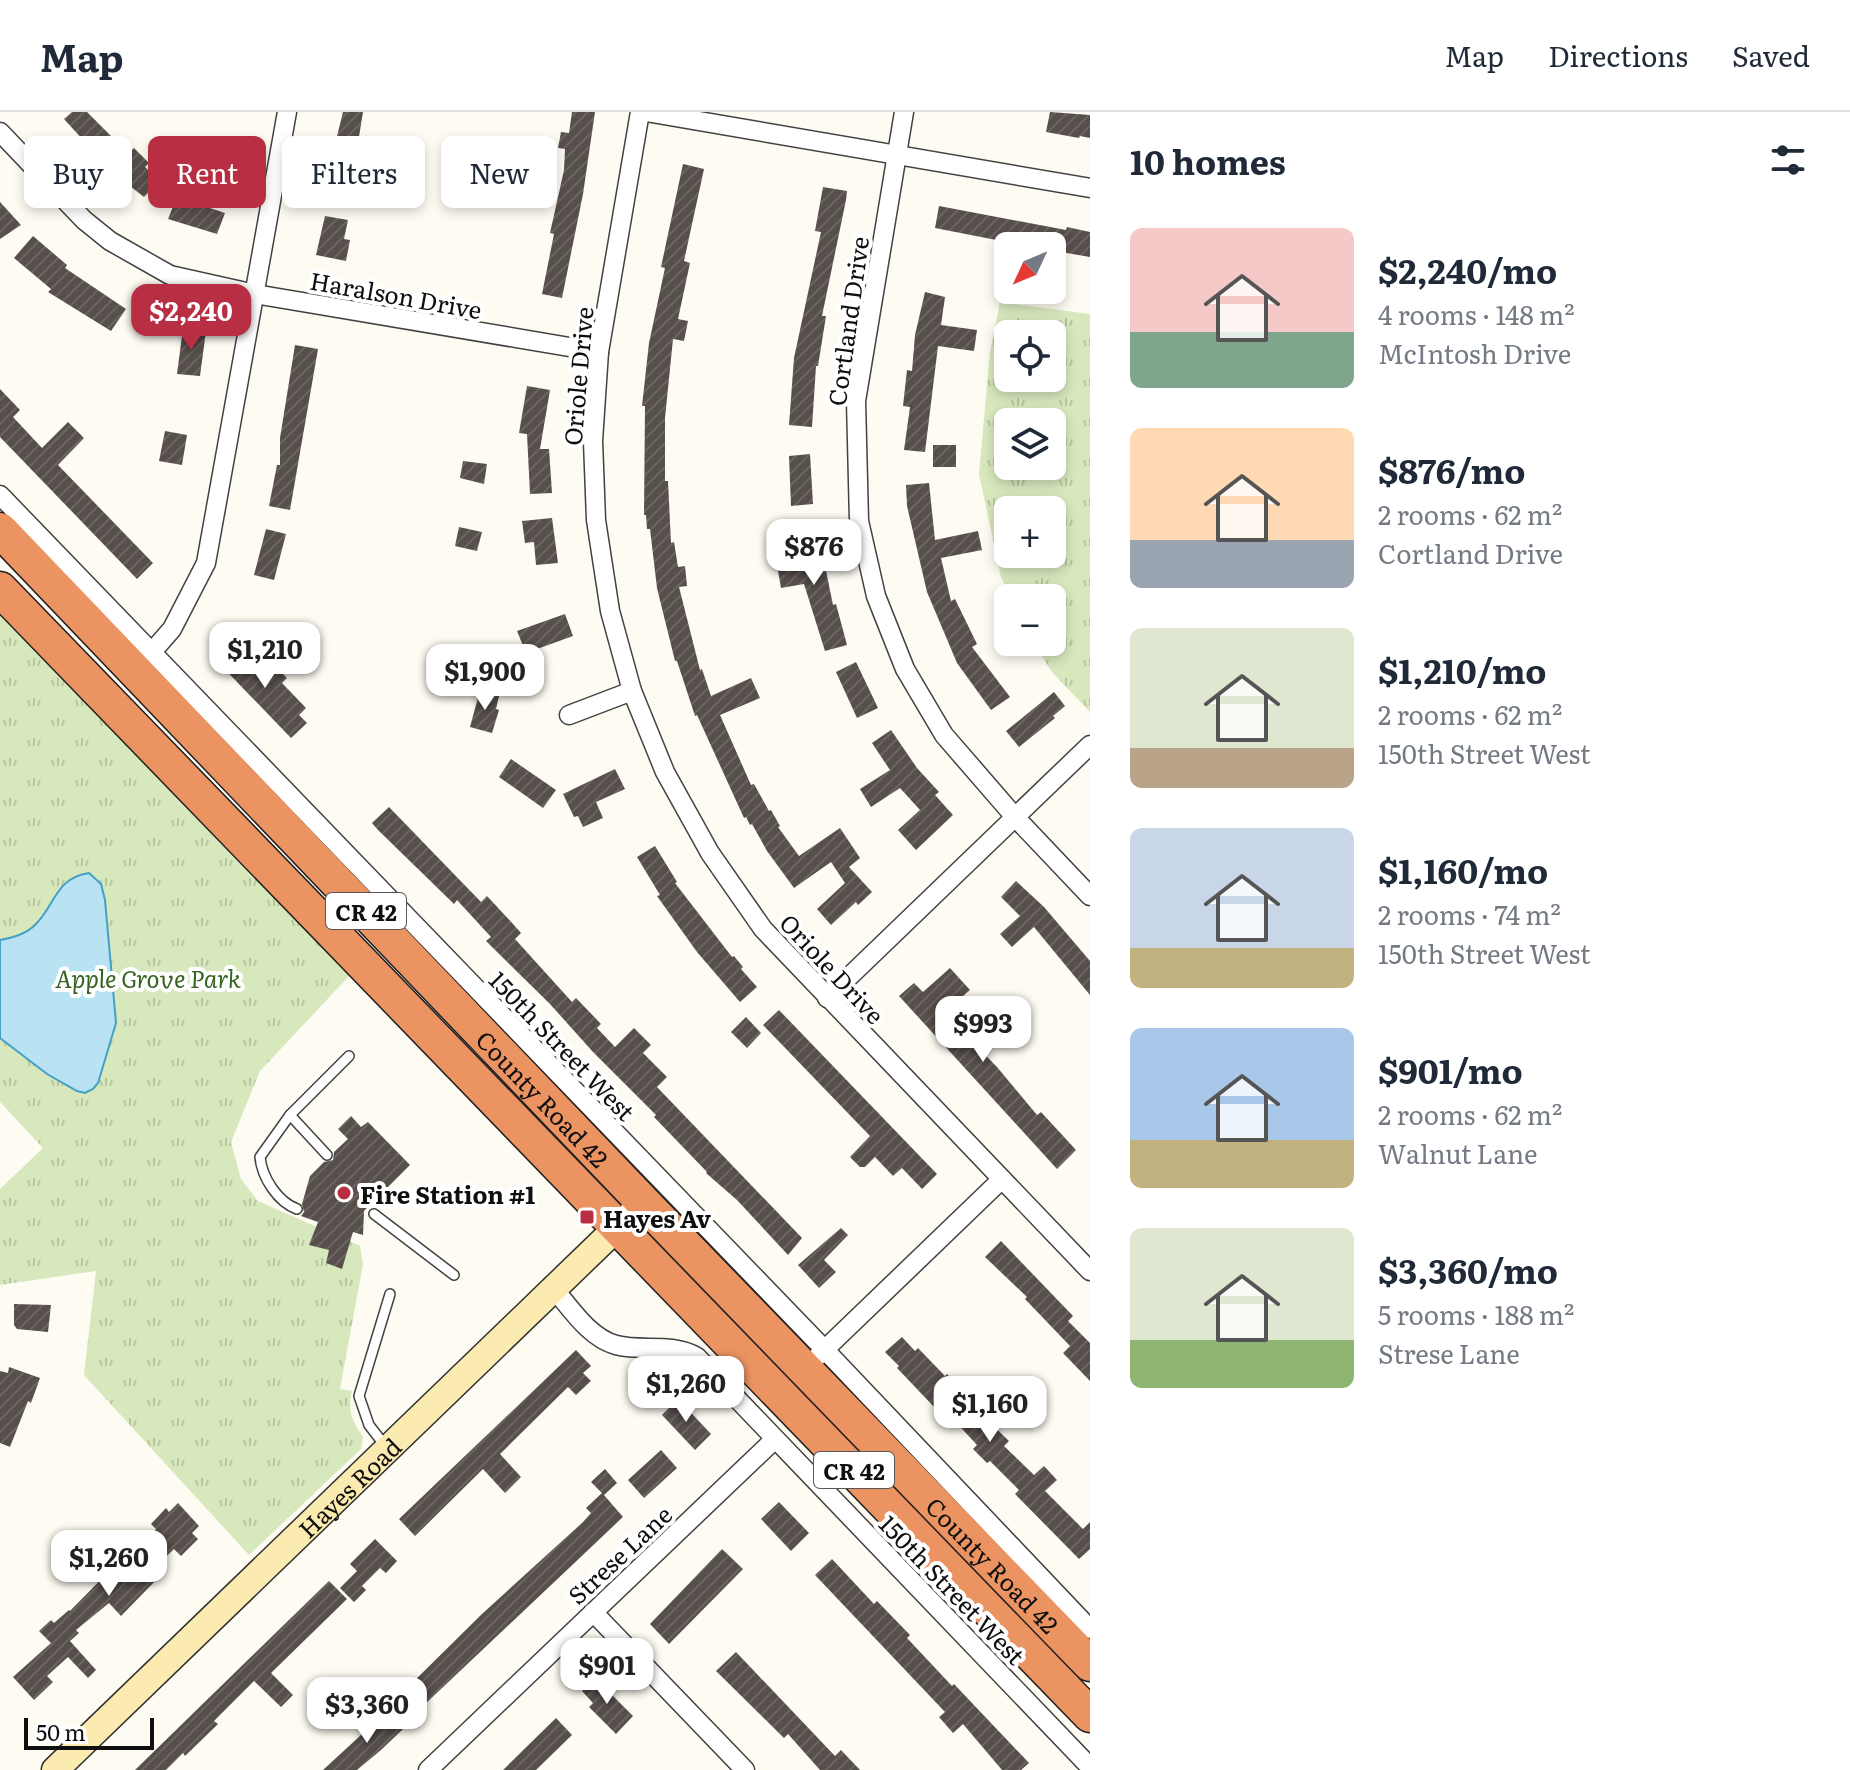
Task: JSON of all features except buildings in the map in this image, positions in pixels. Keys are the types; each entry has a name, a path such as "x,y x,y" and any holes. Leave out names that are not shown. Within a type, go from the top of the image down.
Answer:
{"highway":[{"name":"County Road 42","path":"0,530 643,1202 815,1360 1090,1664"},
{"name":"County Road 42","path":"0,589 1090,1715"}],"street":[{"path":"151,653 172,629 206,563 287,112"},
{"name":"Oriole Drive","path":"640,112 599,352 593,441 596,520 610,611 632,691 665,772 710,853 763,929 1090,1271"},
{"path":"646,112 1090,188"},
{"name":"Cortland Drive","path":"904,112 856,401 859,521 876,596 905,669 944,735 1015,817 1090,896"},
{"name":"Haralson Drive","path":"0,132 84,220 110,241 170,275 255,294 599,352"},
{"name":"150th Street West","path":"0,495 815,1360 1090,1629"},
{"path":"569,715 632,691"},
{"path":"827,998 1090,745"},
{"path":"815,1360 1002,1179"},
{"name":"Hayes Road","path":"55,1770 643,1202"},
{"name":"150th Street West","path":"555,1290 598,1337 615,1345 686,1351 697,1357 1090,1767"},
{"name":"Strese Lane","path":"428,1770 774,1440"},
{"path":"593,1612 745,1770"}],"lane":[{"path":"297,1209 286,1205 262,1172 260,1157 290,1115 349,1056"},
{"path":"290,1115 327,1155"},
{"path":"374,1214 454,1275"},
{"path":"388,1450 369,1425 359,1396 390,1294"}],"green space":[{"path":"1000,304 1090,314 1090,712 1052,672 1042,656 1066,656 1066,584 1004,584 999,568 1066,568 1066,496 994,496 994,544 979,474 994,332 994,392 1066,392 1066,320 996,320"},
{"name":"Apple Grove Park","path":"0,611 350,975 260,1071 231,1142 241,1179 258,1201 360,1246 363,1264 340,1389 352,1391 350,1410 363,1437 361,1449 249,1555 84,1375 96,1271 0,1285 0,1189 43,1148 0,1102"}],"water":[{"path":"89,873 101,884 105,900 116,1023 98,1083 85,1093 47,1074 0,1038 0,940 31,928 42,918 62,887 78,876"}],"place":[{"name":"Fire Station #1","path":"344,1193"},
{"name":"Hayes Av","path":"587,1217"}]}
